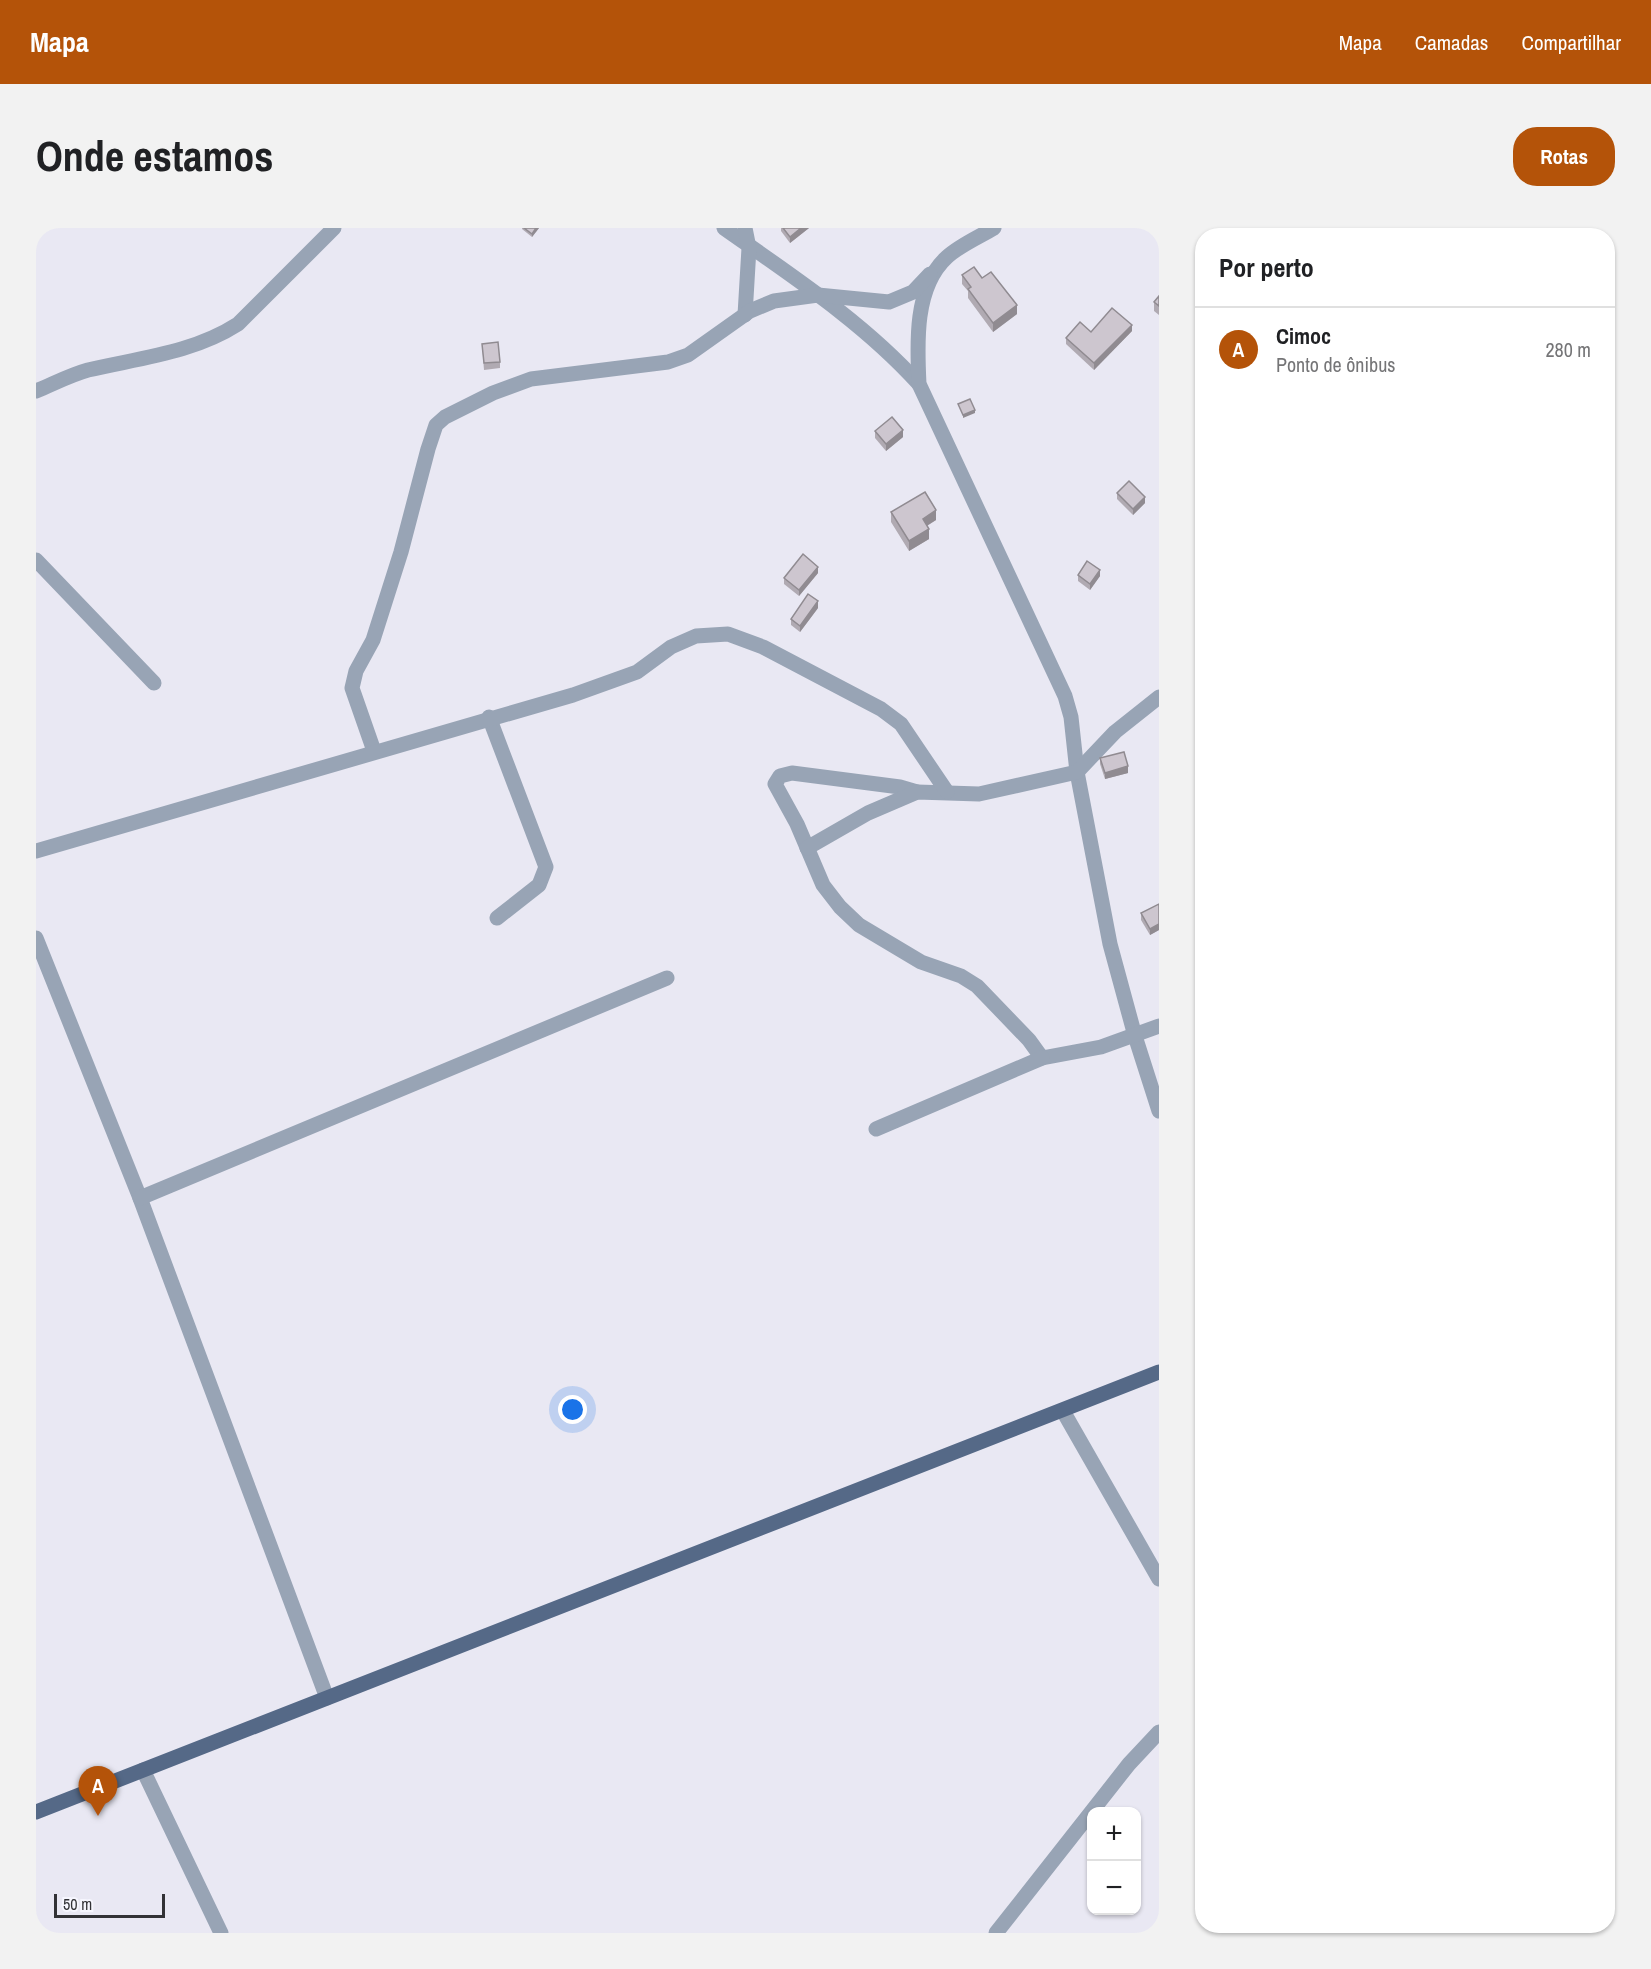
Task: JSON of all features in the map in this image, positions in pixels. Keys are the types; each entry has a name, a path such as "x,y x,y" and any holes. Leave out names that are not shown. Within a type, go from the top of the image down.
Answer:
{"main road":[{"path":"36,1812 1159,1372"}],"street":[{"path":"36,391 85,371 188,348 219,336 238,324 334,228"},
{"path":"724,228 852,318 919,384 1065,696 1071,717 1077,772 1110,944 1135,1036 1159,1111"},
{"path":"745,228 750,248 745,315"},
{"path":"374,751 352,688 353,678 373,640 436,425 455,411 493,393 531,379 668,362 688,355 745,315 774,301 818,295 889,302 913,292 946,257 994,228"},
{"path":"919,384 917,348 920,312 927,290 946,257"},
{"path":"36,560 154,683"},
{"path":"36,851 489,717 573,695 637,672 671,647 696,636 728,634 763,647 881,709 900,724 947,792"},
{"path":"1042,1058 1029,1040 977,986 962,976 921,962 859,925 840,907 823,885 797,824 776,791 775,784 780,776 792,773 900,787 917,792 979,794 1077,772 1115,732 1159,697"},
{"path":"489,717 546,867 539,885 497,918"},
{"path":"807,848 868,813 917,792"},
{"path":"36,938 140,1198 327,1698"},
{"path":"140,1198 667,978"},
{"path":"876,1129 1042,1058 1101,1047 1159,1026"},
{"path":"1063,1411 1159,1579"},
{"path":"996,1933 1129,1764 1159,1732"},
{"path":"143,1770 221,1933"}],"building":[{"path":"524,228 536,228 532,234"},
{"path":"783,228 801,228 790,237"},
{"path":"974,267 982,278 991,272 1017,305 993,323 968,289 971,287 962,275"},
{"path":"1159,296 1159,306 1154,302"},
{"path":"1112,308 1132,325 1094,363 1066,338 1080,322 1091,332"},
{"path":"498,342 500,362 484,363 482,344"},
{"path":"970,399 975,410 963,415 958,404"},
{"path":"892,417 903,430 886,444 875,431"},
{"path":"1129,481 1145,497 1133,509 1117,493"},
{"path":"925,492 936,510 923,519 929,529 909,541 891,512"},
{"path":"803,554 818,567 799,590 784,578"},
{"path":"1087,561 1100,570 1090,584 1078,575"},
{"path":"808,594 818,601 800,626 791,619"},
{"path":"1124,752 1128,766 1105,773 1100,758"},
{"path":"1159,904 1159,924 1150,929 1141,913"}],"place":[{"name":"Cimoc","path":"98,1816"}]}
